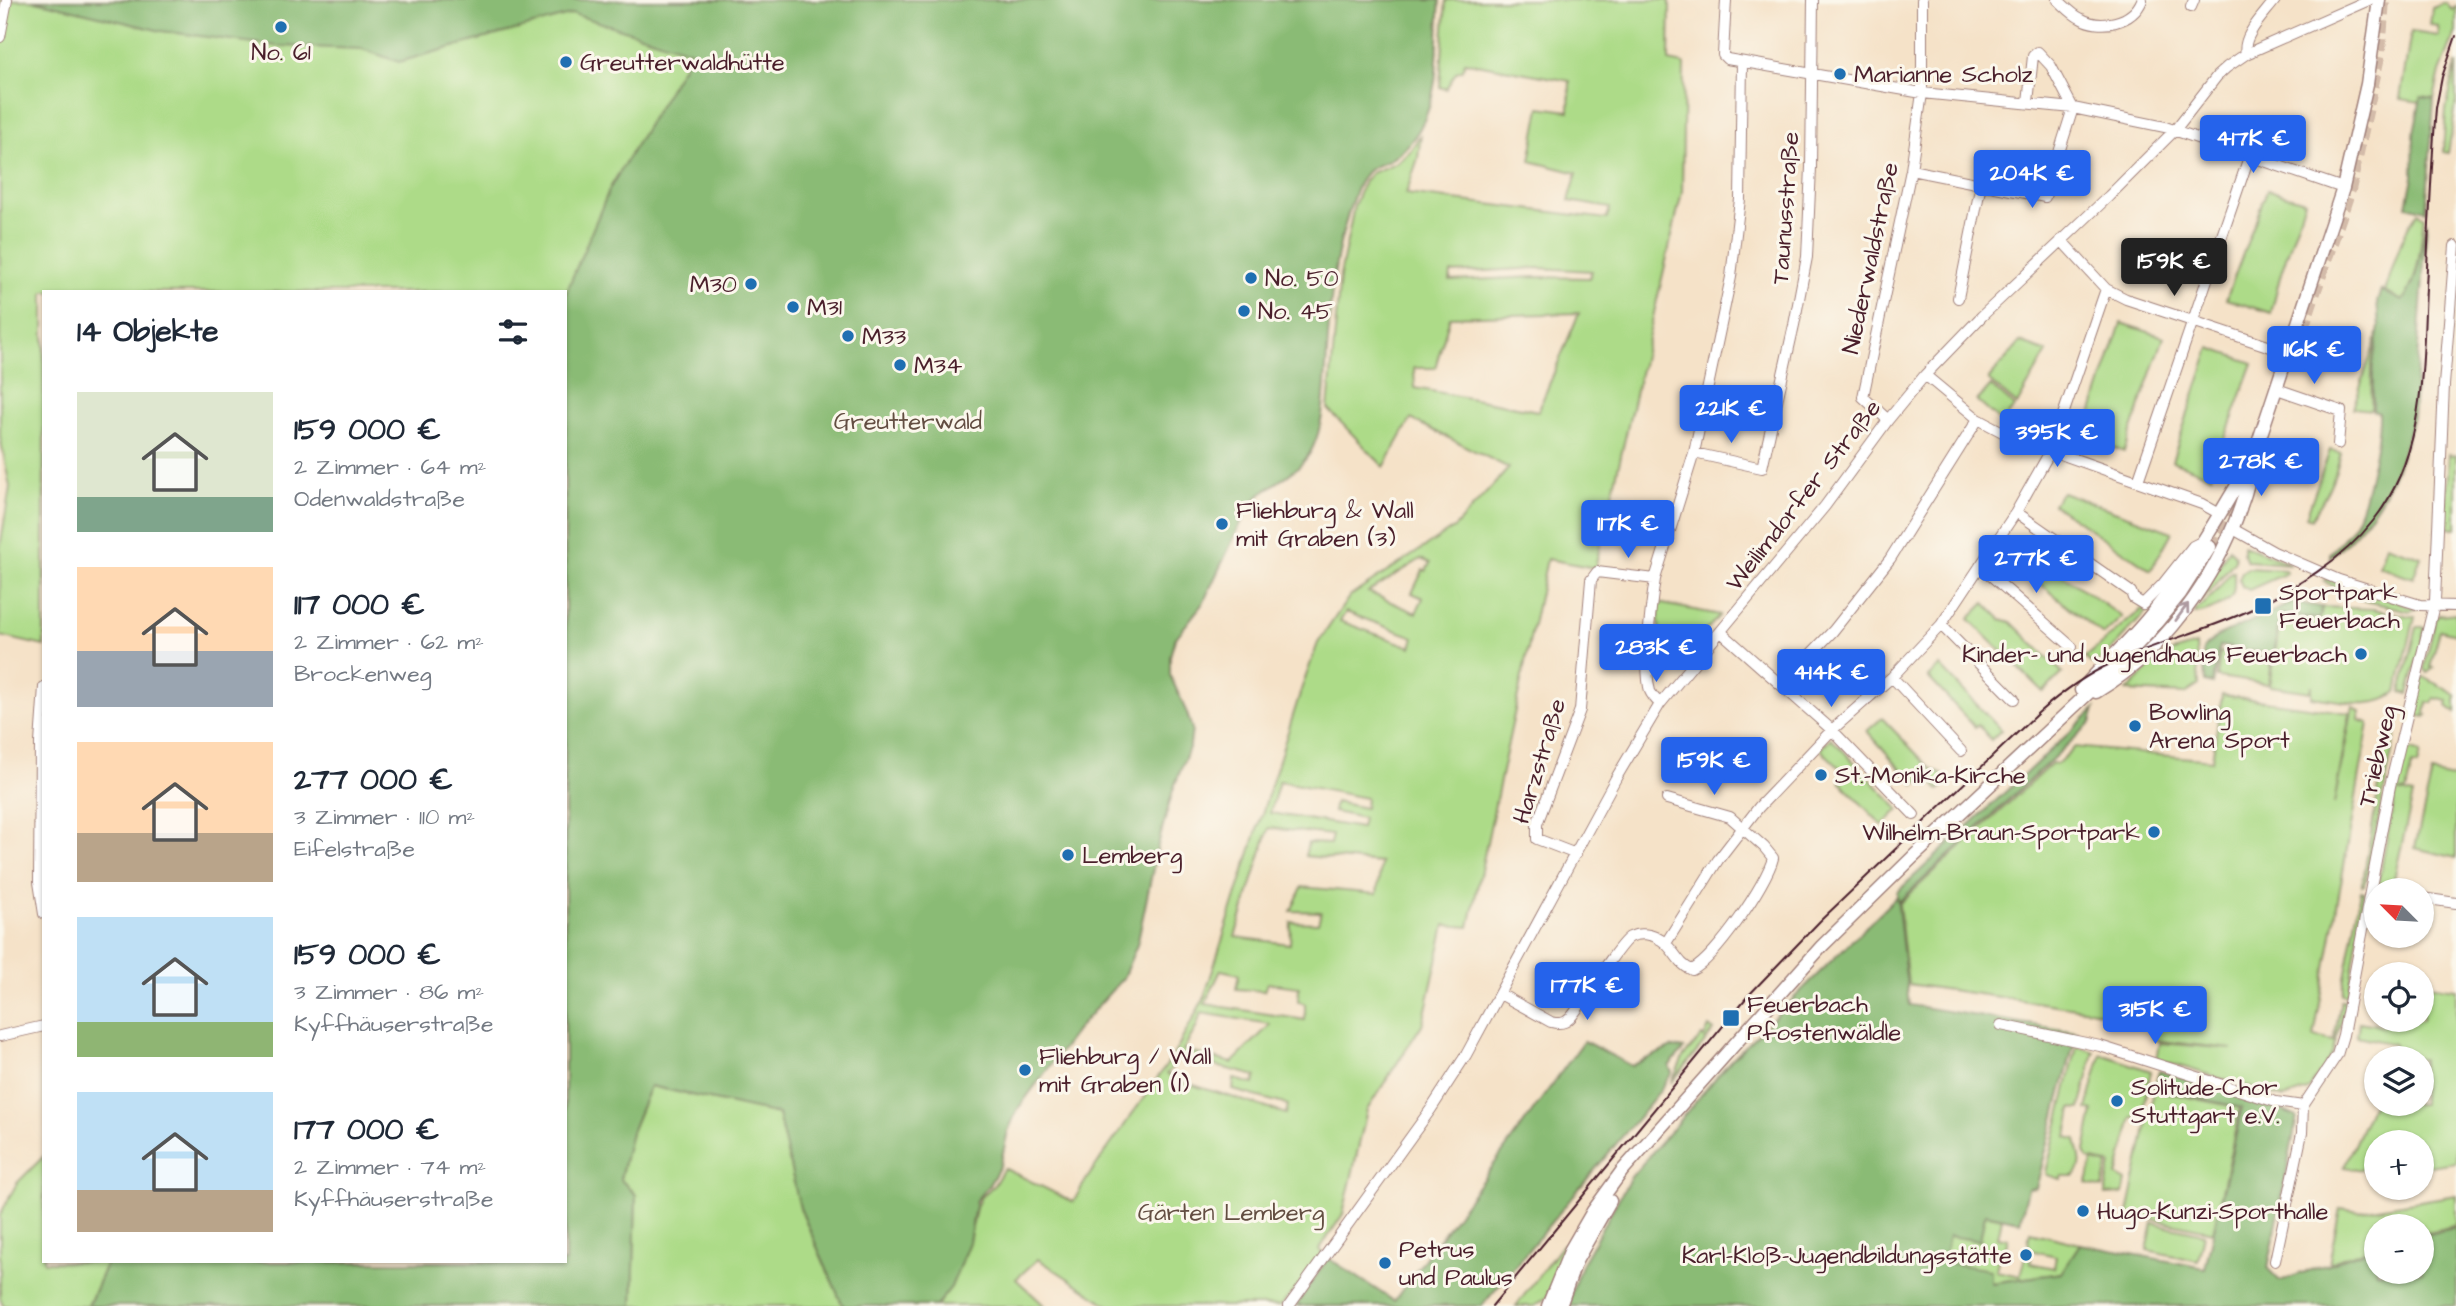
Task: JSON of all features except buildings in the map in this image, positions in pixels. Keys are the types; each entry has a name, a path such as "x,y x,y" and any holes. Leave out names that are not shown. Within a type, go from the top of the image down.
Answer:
{"main road":[{"path":"2064,717 2074,696 2149,618 2206,540 2226,520 2236,501 2277,389 2343,188 2367,84 2379,0"},
{"path":"2078,703 2122,677 2154,648 2198,591 2224,549 2226,520 2236,501"},
{"path":"1548,1306 1565,1260 1622,1171 1822,946 2114,669 2164,615 2180,594 2206,540"},
{"path":"1560,1306 1585,1242 1647,1146"}],"street":[{"path":"0,37 7,0"},
{"path":"1726,0 1723,55 1727,59 1922,93 2074,108 2175,130 2343,188"},
{"name":"Taunusstraße","path":"1694,453 1762,468 1807,257 1813,0"},
{"name":"Niederwaldstraße","path":"1888,420 1863,397 1911,170 1922,93 1922,0"},
{"path":"2058,0 2081,19 2101,25 2124,19 2139,8 2142,0"},
{"path":"2276,0 2249,35 2244,44 2245,54 2369,0"},
{"path":"1911,170 2045,197 2074,108 2051,66 2038,52 2033,56 2028,102"},
{"name":"Weilimdorfer Straße","path":"1289,1306 1431,1109 1466,1055 1616,778 1660,704 1825,506 1888,420 1925,375 1982,316 2175,130 2217,76 2245,54"},
{"path":"1660,704 1650,689 1648,677 1649,624 1655,579 1694,453 1735,249 1740,199 1742,62"},
{"path":"2138,481 2249,157"},
{"path":"1958,298 1981,184"},
{"path":"2061,240 2106,289 2126,299 2289,353"},
{"name":"Triebweg","path":"2375,878 2390,786 2434,607 2444,385 2455,246"},
{"path":"1666,943 1718,860 1759,807 1832,730 1892,677 1941,625 2016,512 2051,450 2106,289"},
{"path":"1925,375 1978,419 2012,437 2202,504 2274,552 2339,580 2434,607 2456,606"},
{"path":"2277,389 2341,411 2338,444"},
{"path":"1781,685 1833,631 1890,559 1978,419"},
{"path":"2016,512 2132,592 2133,598 2143,604 2193,546 2206,540"},
{"path":"1980,566 2072,647"},
{"name":"Harzstraße","path":"1576,854 1536,839 1538,824 1580,710 1591,579 1597,572 1655,579"},
{"path":"1941,625 2014,699"},
{"path":"1721,632 1832,730 1914,815"},
{"path":"1892,677 1961,751"},
{"path":"42,715 39,882 42,901"},
{"path":"1500,994 1551,1022 1566,1023 1625,941 1640,934 1649,935 1666,943 1686,967 1692,970 1698,967 1729,932 1756,893 1770,869 1773,858 1730,817 1667,799"},
{"path":"2434,900 2456,903"},
{"name":"Triebweg","path":"2275,1261 2299,1146 2303,1105 2337,1055 2364,933"},
{"path":"2001,1025 2100,1045 2276,1102 2303,1105"},
{"path":"0,1036 42,1026"}],"green space":[{"name":"Greutterwald","path":"0,0 1065,0 1249,500 794,1106 634,1067 567,1256 567,290 42,290 42,646 0,636 0,547 10,487 0,437"},
{"name":"Greutterwald","path":"32,0 1440,0 1435,83 1426,115 1419,130 1404,149 1365,174 1347,216 1333,282 1323,409 1313,447 1300,465 1255,499 1248,508 1203,603 1175,639 1170,656 1170,675 1192,729 1190,745 1173,790 1158,845 1137,945 1123,978 1079,1027 1017,1110 1008,1131 1000,1166 976,1200 969,1242 951,1287 936,1306 843,1306 800,1208 778,1114 650,1086 631,1132 620,1179 636,1195 633,1306 88,1306 107,1263 567,1263 567,290 610,188 692,51 573,14 399,62 362,49 277,46 161,31"},
{"name":"Gärten Lemberg","path":"1446,0 1670,0 1669,61 1684,64 1682,192 1595,568 1547,559 1469,927 1445,925 1423,1023 1367,1110 1343,1214 1319,1250 1325,1256 1281,1306 1110,1306 1038,1259 1016,1279 1045,1306 936,1306 951,1287 969,1242 980,1198 994,1185 1004,1168 1073,1202 1173,1056 1204,998 1318,643 1349,597 1455,527 1509,468 1411,419 1384,467 1328,409 1340,276 1354,206 1364,181 1371,173 1398,162 1410,151 1421,134 1418,158 1406,194 1607,219 1610,208 1569,201 1577,173 1530,161 1540,107 1569,111 1570,81 1465,62 1462,70 1456,72 1446,89 1440,87","holes":["1538,268 1592,271 1589,278 1536,277 1450,281 1451,273","1579,313 1538,411 1415,388 1414,368 1435,368 1450,317","1421,559 1430,563 1426,571 1423,570 1412,593 1423,598 1416,613 1368,592","1346,612 1414,637 1411,647 1340,621","1279,781 1366,798 1365,808 1335,802 1333,812 1363,818 1361,828 1270,813","1269,828 1332,835 1330,844 1308,843 1305,856 1381,863 1377,894 1302,887 1291,911 1321,912 1318,923 1291,922 1290,944 1235,937","1221,970 1239,974 1236,989 1264,991 1267,983 1299,987 1298,1001 1305,1004 1305,1020 1205,1004","1201,1013 1270,1024 1232,1063 1183,1050","1180,1057 1256,1076 1254,1084 1234,1079 1233,1090 1288,1105 1286,1114 1180,1081 1167,1074"]},
{"path":"2446,3 2452,10 2456,6 2456,32 2440,72 2434,99 2422,97 2420,102 2400,99 2411,32 2439,36 2438,26 2430,25 2432,8"},
{"path":"2456,64 2456,105 2448,153 2443,152 2446,110"},
{"path":"2421,97 2434,99 2426,211 2407,206 2413,177 2414,133"},
{"path":"2267,190 2305,201 2271,313 2226,299"},
{"path":"2418,213 2424,217 2418,261 2412,283 2402,301 2385,292 2402,241"},
{"path":"2427,221 2413,417 2392,477 2373,511 2347,542 2330,557 2330,553 2355,523 2375,453 2379,424 2379,413 2373,411 2373,363 2379,327 2377,301 2381,290 2402,301 2408,293 2419,263"},
{"path":"2121,323 2164,337 2124,452 2084,436"},
{"path":"2376,339 2372,362 2371,410 2353,408"},
{"path":"2020,342 2047,352 2017,405 1988,380"},
{"path":"2210,348 2253,363 2211,476 2172,461"},
{"path":"1991,386 2015,407 2001,422 1977,401"},
{"path":"2330,450 2341,453 2339,462 2326,495 2311,519 2306,517"},
{"path":"2449,454 2456,455 2456,528 2445,528"},
{"path":"2062,492 2172,532 2151,570 2053,504"},
{"path":"2019,544 2122,617 2103,635 2009,558"},
{"path":"2243,545 2291,564 2247,561"},
{"path":"2386,545 2421,557 2413,578 2379,566"},
{"path":"2229,548 2235,555 2235,560 2210,592 2199,601"},
{"path":"2248,568 2285,570 2287,573 2249,590 2242,586 2239,579 2242,572"},
{"path":"2234,571 2234,590 2229,599 2215,608 2195,614 2196,610"},
{"path":"2327,578 2417,608 2410,611 2365,601 2323,581"},
{"path":"2165,589 2103,659 2092,664 2085,658"},
{"path":"2294,602 2321,607 2320,619 2280,614 2274,654 2219,646 2213,684 2205,682 2203,649 2216,637"},
{"path":"1658,603 1720,615 1662,679"},
{"path":"1985,603 2001,619 2011,622 2063,673 2043,692 1969,619"},
{"name":"Kinder- und Jugendhaus Feuerbach","path":"2322,607 2373,609 2415,617 2397,692 2378,702 2356,703 2312,697 2312,685 2311,692 2270,686 2281,615 2320,620"},
{"path":"2456,613 2456,634 2440,630 2430,667 2434,668 2427,673 2424,669 2436,618 2439,615"},
{"path":"2417,627 2425,627 2408,694 2401,692"},
{"path":"2196,645 2199,685 2185,694 2127,691 2163,655"},
{"path":"2220,652 2272,659 2269,684 2217,677"},
{"path":"1940,666 2001,730 1991,740 1978,724 1975,727 1928,677"},
{"path":"2424,677 2456,695 2456,713 2447,706 2448,701 2434,698 2432,703 2427,703 2426,717 2413,715"},
{"name":"Wilhelm-Braun-Sportpark","path":"2222,695 2350,713 2334,804 2353,706 2360,712 2359,720 2369,723 2314,1037 2334,1041 2341,1000 2347,1001 2332,1054 2308,1090 2284,1098 2157,1059 2160,1043 2232,1049 2154,1040 2146,1021 2090,1010 1908,984 1899,904 2052,763 2057,764 2075,747 2212,760"},
{"path":"2095,709 2091,723 1899,902 1897,897 1909,1005 2077,1032 2036,1188 2028,1189 2020,1221 1985,1214 1980,1241 1949,1236 1943,1262 1991,1270 1991,1283 2061,1273 2080,1244 2205,1268 2242,1108 2154,1088 2159,1071 2245,1093 2297,1117 2268,1269 2280,1281 2364,1251 2364,1284 2434,1284 2434,1233 2456,1227 2456,1306 1567,1306 1581,1265 1631,1177 1731,1060 1897,896 1897,892"},
{"path":"1882,718 1931,769 1951,779 1939,790 1926,775 1915,785 1867,731"},
{"path":"2389,729 2396,733 2366,878 2364,878 2362,886"},
{"path":"1831,738 1899,809 1883,826 1840,782 1842,770 1820,749"},
{"path":"2405,748 2421,753 2418,766 2412,765 2406,792 2398,791 2413,795 2394,878 2379,878"},
{"path":"2432,773 2456,779 2456,858 2415,848"},
{"path":"2361,891 2364,892 2364,898 2348,995 2342,994"},
{"path":"2434,986 2456,989 2456,1162 2434,1165 2434,1130 2364,1130 2364,1170 2344,1167 2367,1116 2434,1116 2434,1046 2394,1046 2357,1036 2359,1022 2364,1023 2364,1032 2434,1032"},
{"path":"1709,1027 1714,1031 1671,1083 1684,1056 1702,1036 1704,1038"},
{"path":"1584,1041 1631,1066 1672,1047 1684,1049 1669,1066 1672,1073 1655,1097 1482,1306 1296,1306 1328,1258 1394,1301"},
{"path":"2077,1046 2094,1052 2080,1109 2072,1108 2067,1137 2076,1139 2080,1167 2074,1176 2062,1176 2061,1179 2047,1175 2046,1172"},
{"path":"2101,1054 2151,1071 2141,1117 2132,1117 2117,1176 2126,1181 2123,1194 2105,1195 2111,1164 2088,1159 2085,1151 2093,1111 2087,1109"},
{"path":"650,1086 778,1114 800,1208 843,1306 633,1306 636,1195 620,1179 631,1132"},
{"path":"2154,1090 2240,1108 2213,1232 2128,1214"},
{"path":"42,1158 42,1263 107,1263 88,1306 3,1306 0,1298 0,1215 17,1183"},
{"path":"2092,1161 2108,1165 2103,1188 2087,1184"},
{"path":"2456,1195 2456,1225 2434,1231 2434,1214 2364,1214 2364,1250 2329,1263 2340,1208 2360,1211"},
{"path":"1985,1214 2002,1218 1998,1237 2008,1239 2005,1250 2000,1250 1996,1271 2020,1276 2025,1257 2031,1258 2030,1263 2054,1268 2056,1256 2030,1250 2030,1232 2080,1244 2061,1273 1990,1283 1943,1262 1948,1236"},
{"path":"2153,1223 2204,1234 2198,1261 2147,1250"},
{"path":"1571,1243 1547,1297 1535,1306 1516,1306 1562,1245"}],"tunnel":[{"path":"2303,328 2350,190 2380,52 2384,0"},
{"path":"2210,547 2243,485"}],"tram line":[{"path":"1492,1306 1747,997 1820,921 2038,713 2055,698 2102,668 2250,610 2284,592 2333,561 2373,521 2403,468 2418,409 2436,108 2442,77 2456,36"}],"place":[{"name":"No. 61","path":"281,27"},
{"name":"Greutterwaldhütte","path":"566,62"},
{"name":"Marianne Scholz","path":"1840,74"},
{"name":"No. 50","path":"1251,278"},
{"name":"M30","path":"751,284"},
{"name":"M31","path":"793,307"},
{"name":"No. 45","path":"1244,311"},
{"name":"M33","path":"848,336"},
{"name":"M34","path":"900,365"},
{"name":"Fliehburg & Wall mit Graben (3)","path":"1222,524"},
{"name":"Sportpark Feuerbach","path":"2263,606"},
{"name":"Kinder- und Jugendhaus Feuerbach","path":"2361,654"},
{"name":"Bowling Arena Sport","path":"2135,726"},
{"name":"St.-Monika-Kirche","path":"1821,775"},
{"name":"Wilhelm-Braun-Sportpark","path":"2154,832"},
{"name":"Lemberg","path":"1068,855"},
{"name":"Feuerbach Pfostenwäldle","path":"1731,1018"},
{"name":"Fliehburg / Wall mit Graben (1)","path":"1025,1070"},
{"name":"Solitude-Chor Stuttgart e.V.","path":"2117,1101"},
{"name":"Hugo-Kunzi-Sporthalle","path":"2083,1211"},
{"name":"Karl-Kloß-Jugendbildungsstätte","path":"2026,1255"},
{"name":"Petrus und Paulus","path":"1385,1263"}]}
